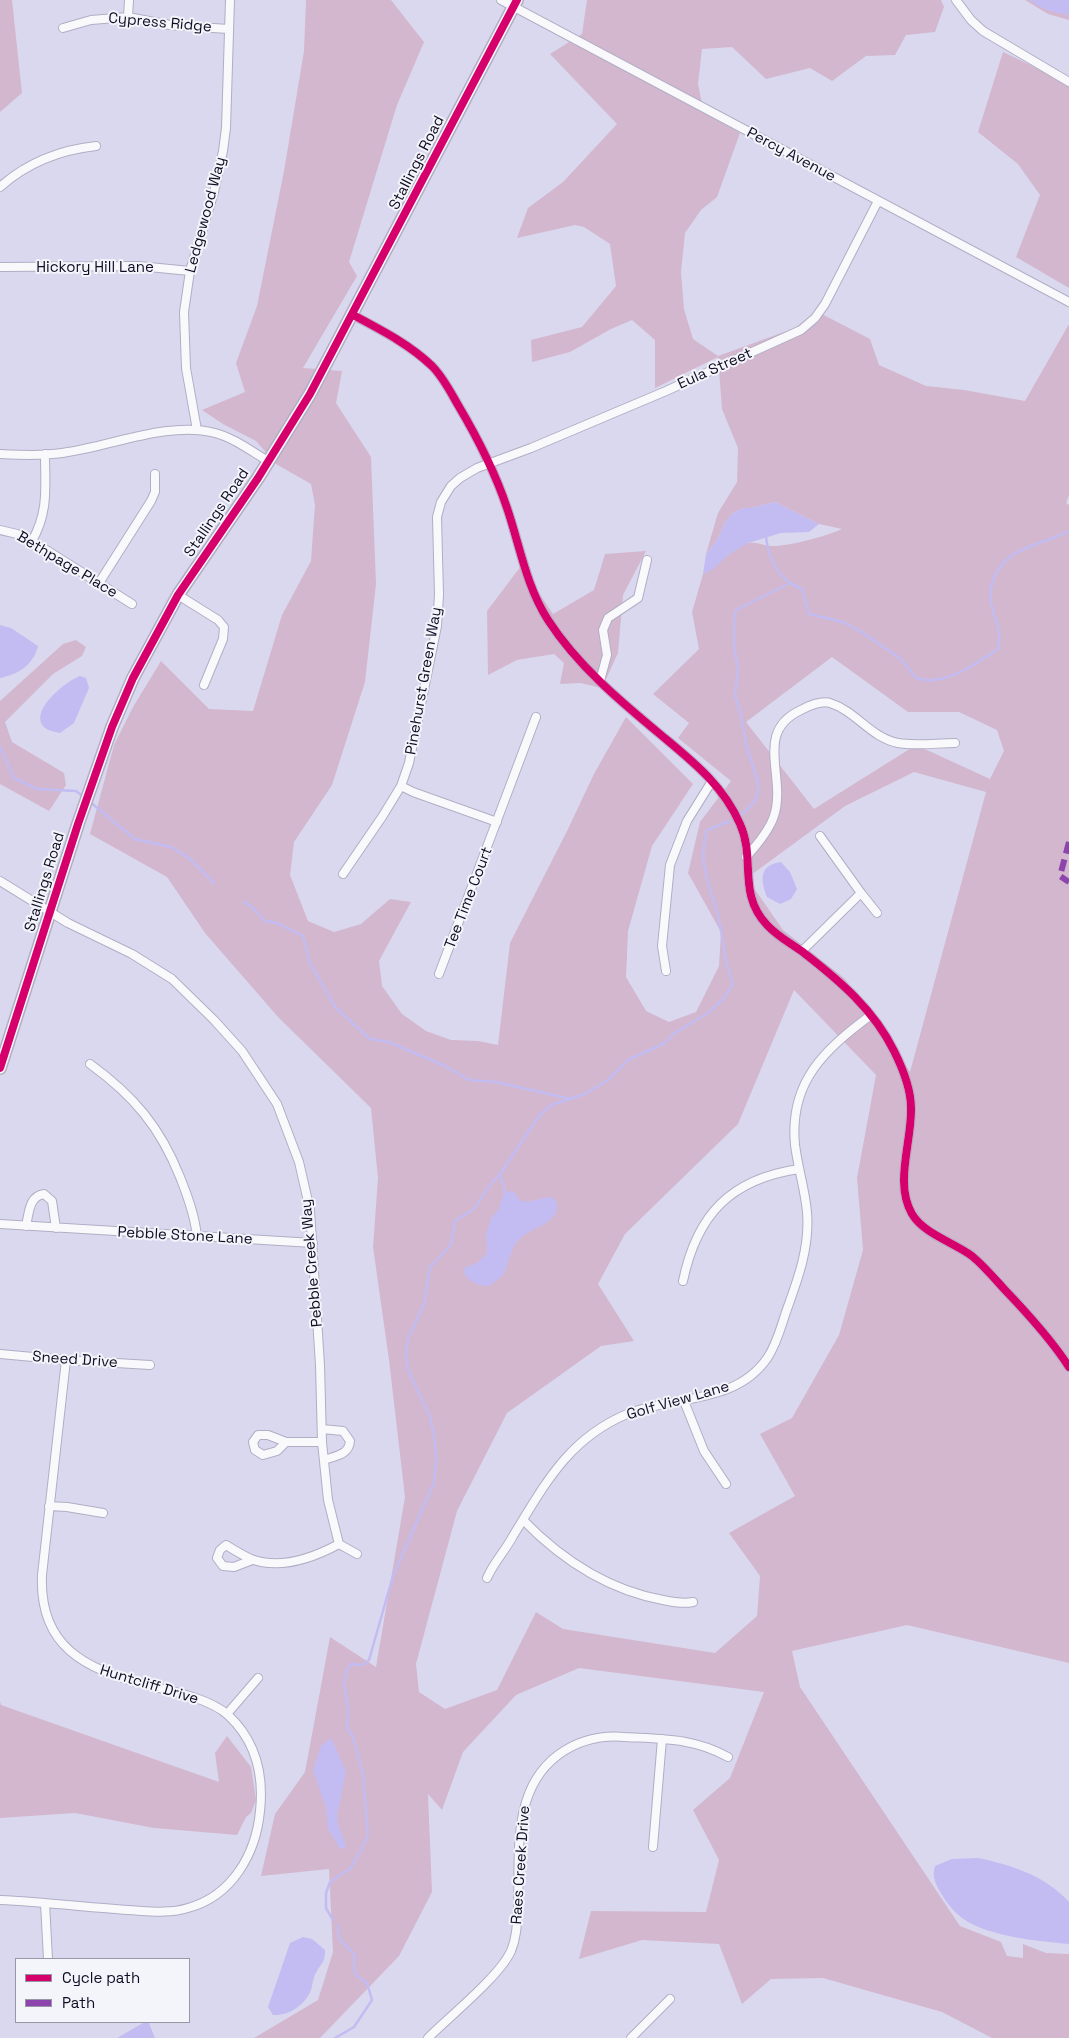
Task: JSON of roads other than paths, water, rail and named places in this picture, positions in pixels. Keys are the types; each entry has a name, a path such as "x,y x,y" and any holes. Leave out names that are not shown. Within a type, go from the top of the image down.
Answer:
{"street":[{"path":"128,17 129,0"},
{"name":"Ledgewood Way","path":"197,430 184,351 184,312 190,271 214,192 223,151 230,0"},
{"name":"Percy Avenue","path":"501,0 515,4 878,201 1069,302"},
{"path":"956,0 971,20 984,31 1069,82"},
{"name":"Stallings Road","path":"0,1068 78,824 112,727 133,678 178,595 268,461 310,394 515,4"},
{"name":"Cypress Ridge","path":"63,28 103,18 128,17 170,25 228,29"},
{"path":"0,187 24,168 41,159 62,152 96,146"},
{"name":"Eula Street","path":"489,464 666,391 801,330 815,318 825,304 878,201"},
{"name":"Hickory Hill Lane","path":"0,267 139,266 190,271"},
{"path":"353,315 397,339 433,367 451,393 489,464 507,508 526,574 540,606 572,652 600,681 692,760 724,795 740,824 746,856 749,890 757,913 769,928 802,951 844,985 871,1015 894,1049 909,1090 911,1119 904,1185 906,1198 912,1213 925,1228 963,1250 980,1263 1044,1333 1069,1367"},
{"path":"0,454 69,452 151,434 197,430 215,433 231,439 268,461"},
{"path":"32,541 44,516 45,454"},
{"name":"Pinehurst Green Way","path":"343,874 401,786 413,746 437,626 439,595 436,523 438,510 445,494 455,482 470,472 489,464"},
{"path":"99,583 151,500 154,492 155,474"},
{"name":"Bethpage Place","path":"0,530 17,534 32,541 132,604"},
{"path":"600,681 607,655 603,630 605,624 608,618 638,598 647,560"},
{"path":"178,595 218,620 224,627 223,639 204,685"},
{"path":"746,856 761,839 774,816 778,792 774,742 780,725 792,714 809,706 829,702 856,717 879,737 899,744 956,743"},
{"name":"Tee Time Court","path":"440,974 536,717"},
{"path":"666,970 662,946 670,865 687,821 712,781"},
{"path":"401,786 498,822"},
{"path":"820,836 877,913"},
{"name":"Pebble Creek Way","path":"0,882 68,923 132,954 161,971 186,992 242,1051 277,1104 288,1129 306,1187 310,1210 322,1442 328,1500 339,1544"},
{"path":"802,951 862,893"},
{"name":"Golf View Lane","path":"487,1578 495,1560 510,1541 557,1466 571,1450 589,1435 629,1414 715,1394 739,1384 759,1368 772,1348 797,1280 806,1247 807,1213 795,1147 795,1120 798,1101 804,1083 825,1053 854,1026 871,1015"},
{"path":"90,1064 120,1089 160,1134 185,1189 196,1222 197,1237"},
{"path":"682,1281 687,1259 696,1237 707,1218 720,1204 737,1190 754,1180 780,1171 799,1168"},
{"path":"26,1226 30,1206 34,1199 44,1194 52,1201 56,1228"},
{"name":"Pebble Stone Lane","path":"0,1224 313,1243"},
{"name":"Sneed Drive","path":"0,1354 150,1365"},
{"name":"Huntcliff Drive","path":"0,1900 109,1909 175,1911 205,1902 229,1884 244,1864 254,1842 260,1818 262,1785 258,1764 252,1746 242,1730 227,1714 187,1695 98,1670 80,1660 64,1645 49,1622 42,1594 42,1574 66,1360"},
{"path":"684,1401 704,1451 726,1484"},
{"path":"322,1429 340,1430 346,1434 350,1441 348,1449 342,1454 324,1460"},
{"path":"286,1442 322,1442"},
{"path":"49,1506 103,1513"},
{"path":"523,1520 575,1564 606,1583 647,1597 684,1604 693,1602"},
{"path":"252,1560 274,1562 298,1561 323,1553 339,1544 357,1554"},
{"path":"227,1714 258,1678"},
{"name":"Raes Creek Drive","path":"428,2038 495,1974 511,1951 517,1930 522,1812 530,1790 542,1770 564,1751 592,1739 617,1736 696,1743 728,1757"},
{"path":"653,1847 662,1739"},
{"path":"45,1903 48,1958"},
{"path":"631,2038 670,1999"}],"waterway":[{"path":"766,537 767,546 776,569 787,581 802,589 809,614 843,622 860,631 901,659 916,678 931,680 941,679 958,673 998,649 999,630 992,607 991,586 1000,567 1016,553 1069,531"},
{"path":"740,816 755,801 758,792 758,782 747,748 735,696 738,669 734,646 736,610 788,584"},
{"path":"0,747 14,778 37,789 76,791 84,797"},
{"path":"90,802 135,839 171,847 189,858 214,883"},
{"path":"333,1920 326,1908 326,1893 330,1882 351,1868 368,1836 363,1774 353,1737 347,1727 348,1709 344,1681 351,1664 363,1665 369,1660 393,1576 434,1483 435,1441 430,1417 408,1370 406,1354 408,1339 424,1304 430,1267 451,1245 455,1221 474,1209 539,1116 551,1105 585,1094 608,1080 628,1060 665,1043 673,1034 708,1013 723,999 733,984 727,967 718,916 706,874 703,853 707,830 730,821"},
{"path":"244,902 253,908 265,921 277,923 303,936 310,963 335,1007 370,1039 389,1042 445,1066 469,1080 496,1082 571,1099"},
{"path":"500,1174 505,1192"},
{"path":"335,2038 354,2027 372,2000 367,1983 356,1975 354,1968 355,1955 339,1939 338,1926"}]}
